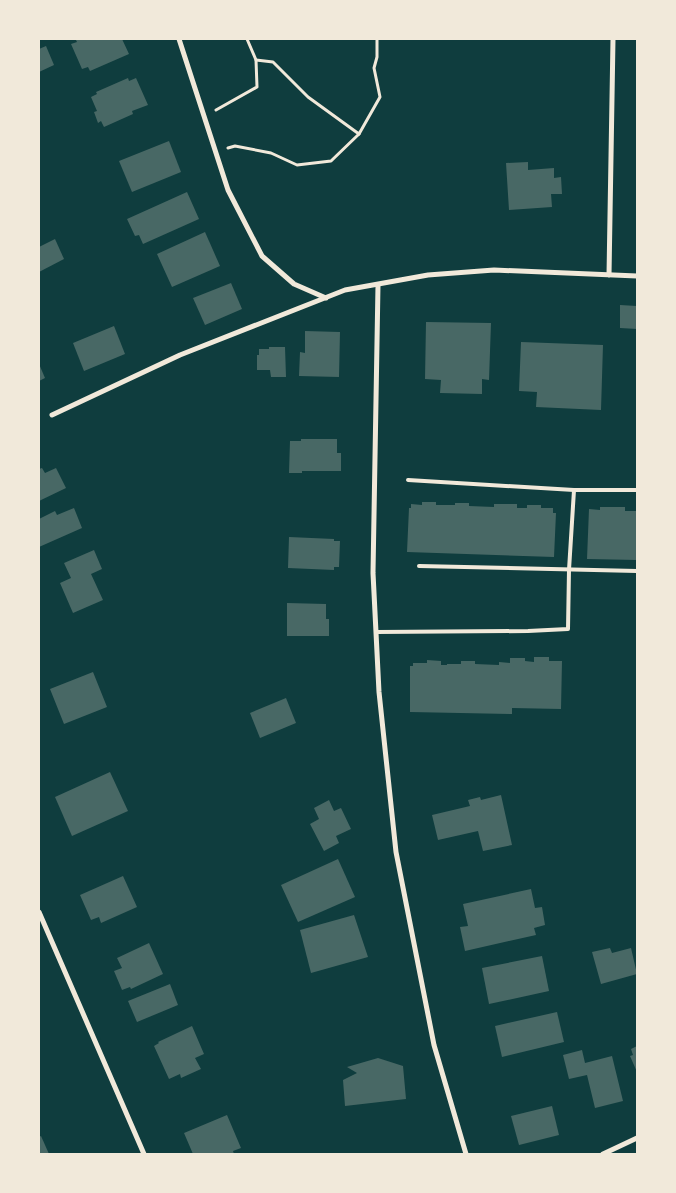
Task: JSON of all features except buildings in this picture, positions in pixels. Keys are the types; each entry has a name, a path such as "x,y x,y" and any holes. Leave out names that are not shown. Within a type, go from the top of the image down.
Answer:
{"street":[{"path":"179,39 228,190 262,256 294,284 326,298"},
{"path":"609,275 614,39"},
{"path":"52,415 180,355 344,290 428,275 494,270 637,276"},
{"path":"378,285 373,572 379,692 396,852 434,1045 466,1154"},
{"path":"39,912 144,1154"},
{"path":"603,1154 637,1138"}],"lane":[{"path":"408,480 574,490 637,490"},
{"path":"376,632 568,629 569,570 574,490"},
{"path":"419,566 637,571"}],"path":[{"path":"204,116 257,87 256,60 247,39"},
{"path":"216,152 235,146 271,154 297,165 331,161 359,134 380,97 374,68 377,56 376,39"},
{"path":"256,60 273,62 308,97 359,134"}]}
